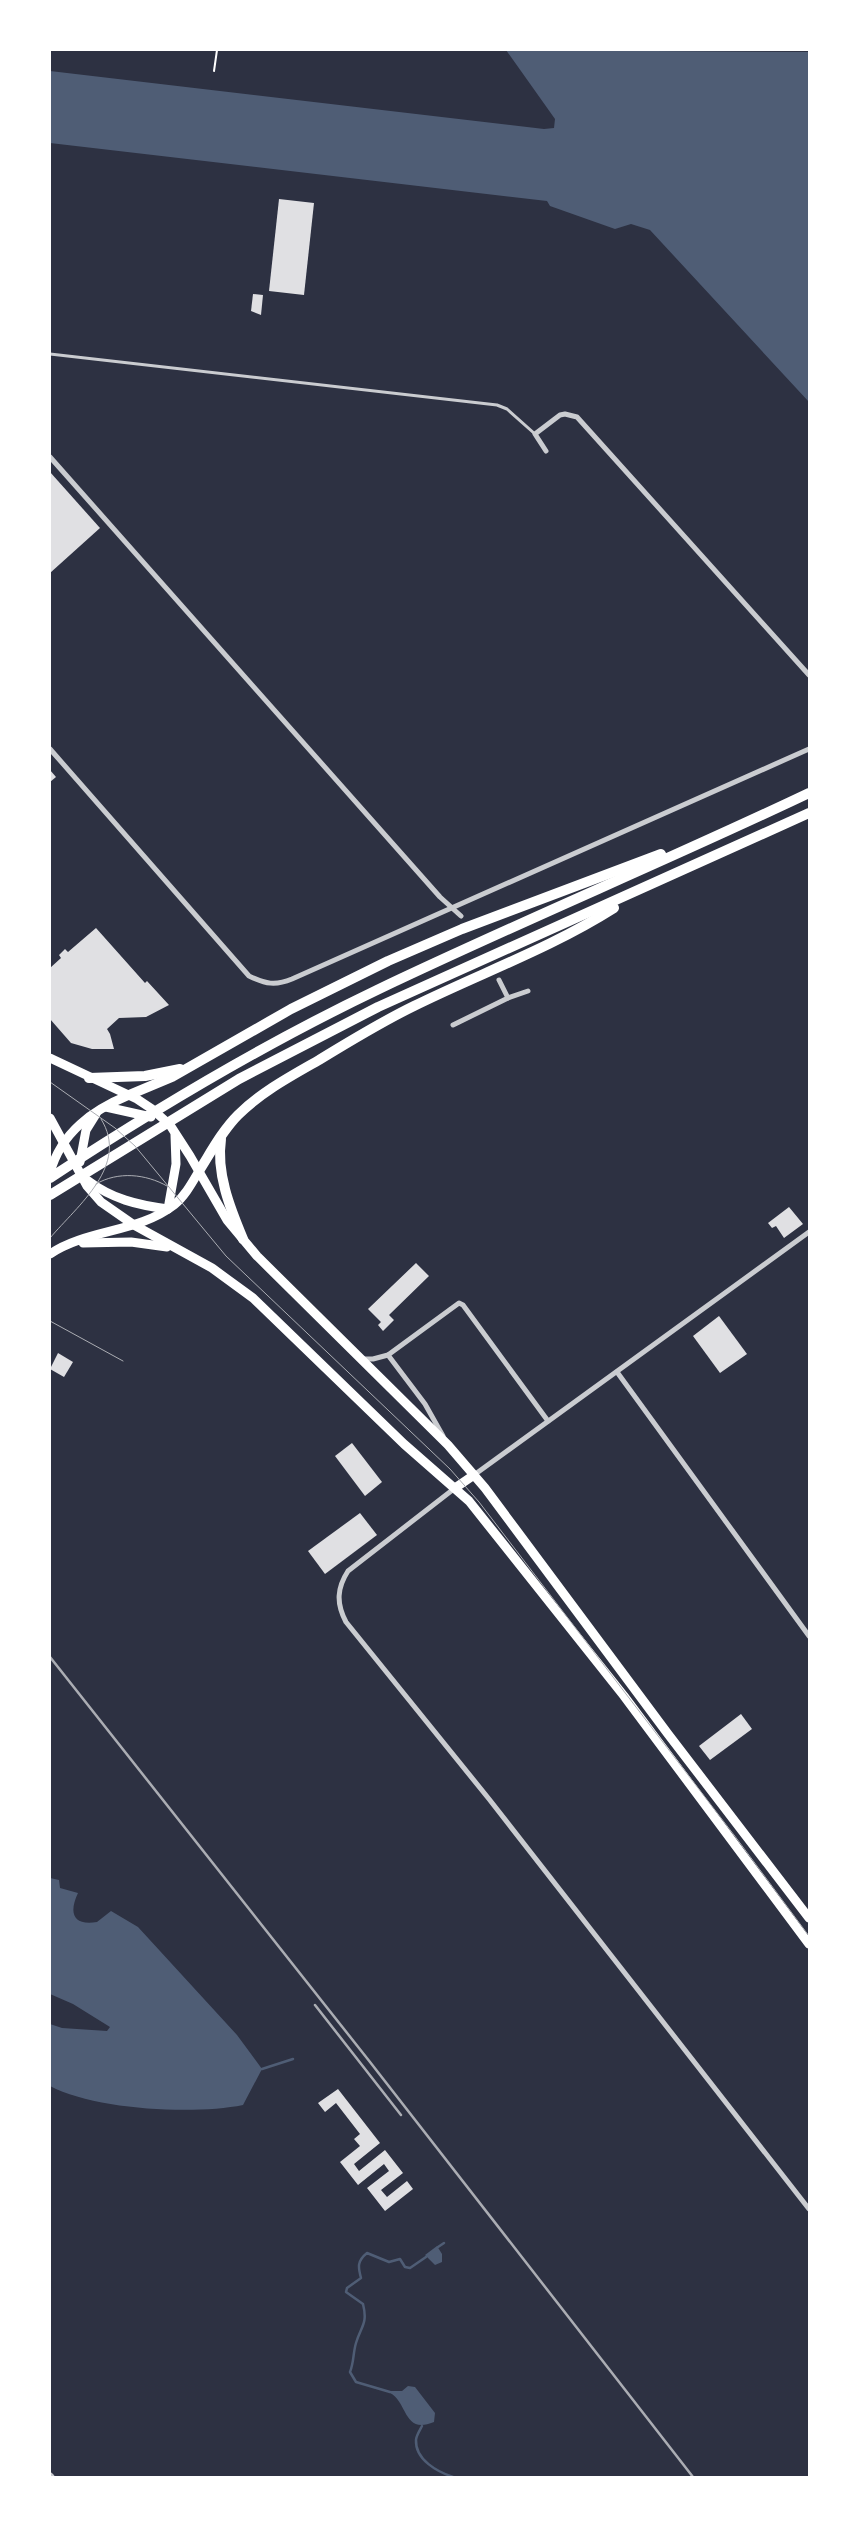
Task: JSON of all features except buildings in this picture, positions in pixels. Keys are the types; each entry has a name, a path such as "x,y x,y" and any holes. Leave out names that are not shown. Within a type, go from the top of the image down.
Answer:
{"highway":[{"path":"50,1178 184,1094 267,1046 376,990 809,793"},
{"path":"50,1195 155,1129 274,1059 378,1007 809,814"},
{"path":"129,1095 166,1081 291,1009 415,949 629,866 707,839"},
{"path":"199,1171 221,1135 237,1116 262,1095 360,1035 414,1006 582,928 642,890"},
{"path":"89,1078 130,1078 170,1072 226,1046"},
{"path":"221,1135 222,1174 233,1215 242,1239"}],"main road":[{"path":"50,1058 89,1078 129,1095 152,1109 172,1127 218,1207 242,1239 278,1278 448,1445 474,1475 809,1918"},
{"path":"50,1173 63,1144 86,1117 129,1095"},
{"path":"103,1107 141,1113 172,1127"},
{"path":"81,1175 80,1156 86,1130 103,1107"},
{"path":"50,1118 81,1175 101,1202 134,1225 212,1268 253,1298 404,1444 469,1500 624,1696 809,1944"},
{"path":"168,1209 177,1155 172,1127"},
{"path":"50,1254 68,1245 134,1225 168,1209 181,1197 199,1171"},
{"path":"81,1175 104,1192 121,1200 168,1209"},
{"path":"68,1245 131,1242 180,1250"},
{"path":"455,1488 474,1475"}],"street":[{"path":"546,451 535,434 560,415 566,414 577,417 809,675"},
{"path":"50,457 440,897 461,916"},
{"path":"50,749 250,976 266,984 275,984 292,979 809,749"},
{"path":"499,980 508,998"},
{"path":"453,1025 508,998 528,991"},
{"path":"474,1475 809,1232"},
{"path":"361,1359 373,1359 388,1355 459,1304 463,1305 548,1421"},
{"path":"388,1355 425,1404 448,1445"},
{"path":"617,1372 809,1636"},
{"path":"455,1488 348,1571 342,1579 338,1596 340,1611 346,1622 483,1791 809,2209"}],"lane":[{"path":"50,354 497,405 507,409 535,434"}],"path":[{"path":"214,71 217,50"}],"water":[{"path":"506,50 809,52 809,402 650,230 631,224 615,229 550,206 547,201 50,143 50,71 544,129 554,128 555,119"},
{"path":"50,1878 59,1880 60,1888 78,1893 73,1912 78,1920 89,1923 97,1922 111,1911 138,1927 237,2035 262,2069 243,2105 198,2110 145,2108 92,2100 69,2094 50,2086 50,2024 62,2028 107,2031 110,2027 73,2004 50,1994"},
{"path":"437,2246 442,2254 442,2262 435,2265 425,2255"},
{"path":"408,2386 415,2387 435,2413 434,2422 424,2425 411,2421 396,2397 390,2393 390,2391 402,2391"}],"waterway":[{"path":"262,2069 293,2059"},
{"path":"438,2247 444,2243"},
{"path":"390,2392 356,2382 350,2372 356,2343 365,2316 363,2304 346,2292 347,2288 361,2278 359,2264 367,2253 389,2262 400,2259 405,2267 410,2268 426,2257"},
{"path":"422,2426 416,2440 419,2454 428,2464 453,2477"}],"tram line":[{"path":"50,1082 115,1128 135,1146 226,1256 450,1469 479,1502 809,1936"},
{"path":"50,1238 86,1198 105,1168 109,1152 108,1136 101,1119"},
{"path":"96,1184 113,1177 132,1176 150,1179 167,1186"},
{"path":"50,1321 123,1361"}],"railway":[{"path":"50,1657 370,2062 693,2477"},
{"path":"315,2005 401,2115"}]}
